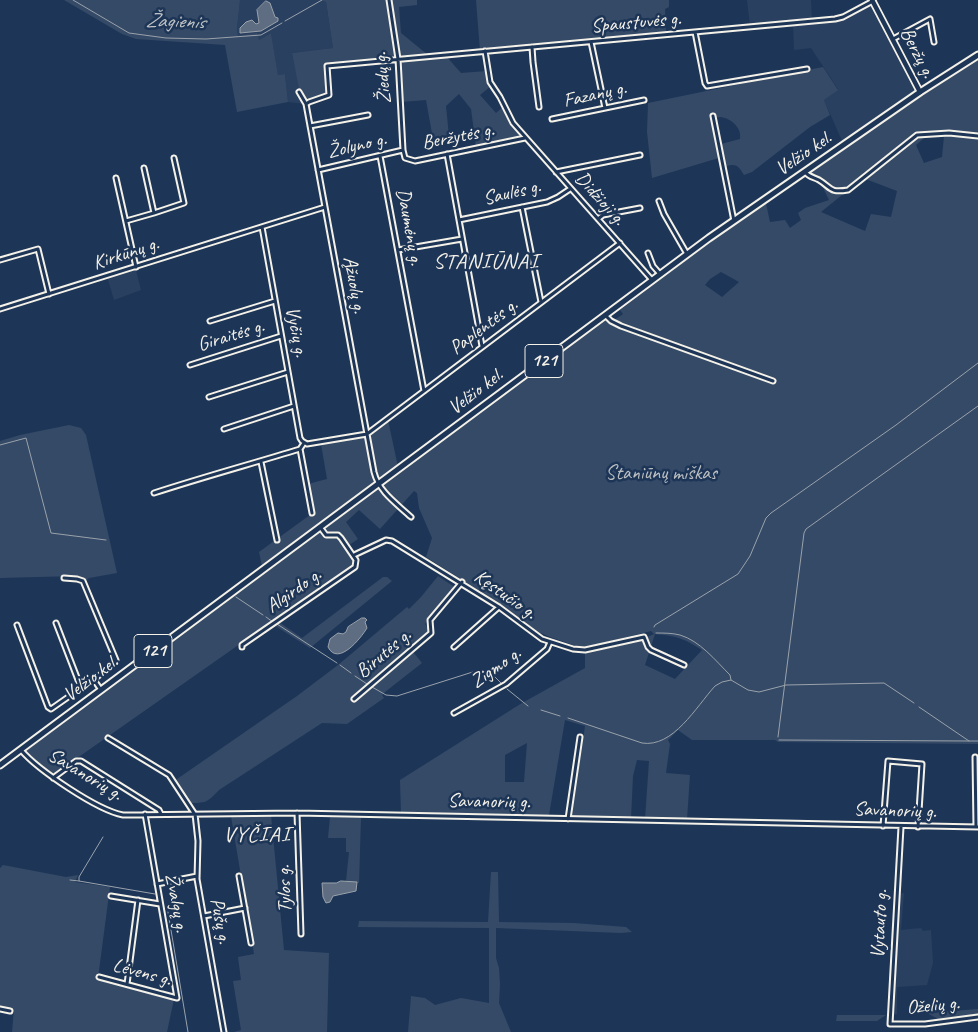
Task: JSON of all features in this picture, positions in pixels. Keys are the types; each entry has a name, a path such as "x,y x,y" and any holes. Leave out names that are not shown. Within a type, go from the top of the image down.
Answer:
{"main road":[{"name":"Beržų g.","path":"873,0 920,92"},
{"name":"Velžio kel.","path":"0,765 687,254 920,92 978,55"}],"street":[{"name":"Spaustuvės g.","path":"306,104 329,95 327,66 835,19 843,17 873,0"},
{"name":"Žiedų g.","path":"390,1 398,59 403,150"},
{"path":"893,39 930,19 934,42"},
{"path":"695,32 704,83 707,86 807,69"},
{"path":"591,42 605,108"},
{"path":"532,47 540,107"},
{"name":"Didžioji g.","path":"485,51 490,82 513,123 652,280"},
{"name":"Ąžuolų g.","path":"299,92 306,104 366,434 378,484"},
{"name":"Fazanų g.","path":"552,120 644,100"},
{"path":"310,126 368,115"},
{"path":"713,116 734,220"},
{"path":"805,171 807,175 828,188 848,190 917,135 949,133 978,136"},
{"name":"Beržytės g.","path":"403,150 406,158 412,161 526,138"},
{"name":"Žolyno g.","path":"318,170 403,150"},
{"path":"447,154 482,346"},
{"path":"556,172 640,155"},
{"name":"Daumėnų g.","path":"380,156 424,391"},
{"path":"126,221 184,203 174,158"},
{"path":"144,168 154,213"},
{"path":"116,178 136,267"},
{"name":"Saulės g.","path":"459,220 552,200 570,188"},
{"path":"659,201 664,214 687,254"},
{"path":"262,226 325,207"},
{"path":"522,207 541,302"},
{"path":"598,219 603,215 640,208"},
{"name":"Kirkūnų g.","path":"0,309 262,226"},
{"name":"Vyčių g.","path":"262,226 300,438 304,443"},
{"path":"398,250 462,239"},
{"name":"Paplentės g.","path":"366,434 620,243"},
{"path":"0,260 38,250 49,294"},
{"path":"648,253 653,266 660,274"},
{"path":"210,321 274,301"},
{"path":"605,315 611,321 621,326 774,381"},
{"name":"Giraitės g.","path":"190,365 281,336"},
{"path":"209,397 288,372"},
{"path":"224,429 294,406"},
{"path":"154,493 300,449 304,443 310,444 366,434"},
{"path":"300,449 312,513"},
{"path":"261,462 277,540"},
{"path":"378,484 384,492 411,516"},
{"path":"320,527 328,536 340,536 354,555"},
{"name":"Kęstučio g.","path":"354,555 386,540 392,540 499,606 534,635 550,642 573,649 585,650 644,637 651,650 684,665"},
{"name":"Algirdo g.","path":"242,647 353,568 356,562 354,555"},
{"path":"17,625 50,708 53,709 116,662 83,581 77,578 64,578"},
{"name":"Birutės g.","path":"354,699 431,633 430,620 462,582"},
{"path":"454,647 499,606"},
{"path":"56,623 78,680 83,687"},
{"name":"Zigmo g.","path":"454,713 506,684 547,649 550,642"},
{"path":"94,680 101,690"},
{"path":"568,819 580,737"},
{"path":"108,738 169,775 195,814"},
{"name":"Savanorių g.","path":"21,750 66,787 115,813 123,815 297,813 977,827"},
{"path":"975,757 977,827"},
{"path":"54,778 76,762 81,761 159,810 161,814"},
{"path":"882,826 888,761 921,762 923,765 918,827"},
{"name":"Tylos g.","path":"297,813 301,934"},
{"name":"Žvalgų g.","path":"145,814 177,998"},
{"name":"Pušų g.","path":"195,814 198,841 197,876 224,1032"},
{"name":"Vytauto g.","path":"890,1024 901,826"},
{"path":"157,884 197,876"},
{"path":"239,876 251,943"},
{"path":"111,896 160,904"},
{"path":"126,984 138,900"},
{"path":"204,916 246,908"},
{"name":"Lėvens g.","path":"99,976 177,998"},
{"path":"0,1009 10,1011"},
{"name":"Oželių g.","path":"890,1024 925,1024 978,1017"}],"shaded area":[{"path":"240,0 320,0 326,2 333,48 292,53 301,92 306,104 288,102 285,74 278,75 271,33 259,40 238,36","holes":["257,13 274,15 279,20 261,31 241,33 239,29 244,23 254,21 256,24 259,23 260,20"]},
{"path":"747,0 811,0 812,22 835,20 871,3 890,34 920,92 843,143 824,100 838,89 811,48 794,50 793,22 750,26"},
{"path":"266,1 270,3 278,21 261,31 240,33 240,28 246,22 252,20 256,24 259,23 257,10"},
{"path":"135,267 141,290 114,300 107,276"},
{"path":"362,618 367,620 365,622 367,628 355,644 343,652 337,654 332,652 328,647 330,639 338,633 343,634 348,627"},
{"path":"357,882 356,891 333,896 330,902 326,903 323,897 322,883"},
{"path":"904,893 901,930 921,928 923,931 931,930 933,963 927,985 897,987 897,1014 892,1015 898,894"}],"green space":[{"path":"64,0 240,0 238,36 257,33 259,40 271,33 278,75 285,74 288,102 237,112 225,45 136,39 122,34"},
{"path":"320,0 417,0 417,5 399,7 401,33 428,55 446,56 461,73 487,71 491,86 480,95 496,113 504,106 522,137 476,147 471,109 459,94 446,106 449,137 433,139 426,100 401,102 398,59 325,64 327,94 324,97 305,101 299,88 292,53 333,48 326,2"},
{"path":"476,0 669,0 669,7 665,9 666,33 480,51"},
{"name":"Staniūnų miškas","path":"978,55 978,744 692,740 678,730 668,740 670,744 666,773 690,775 687,819 645,819 649,761 637,760 633,776 631,818 572,816 585,726 565,720 549,815 401,812 400,780 522,703 585,668 585,653 637,642 654,634 651,631 587,647 579,647 534,630 505,607 426,557 432,538 419,508 417,493 414,491 380,529 359,510 346,522 358,539 345,548 354,564 53,775 27,754 27,750 451,433 605,320 610,323 623,314 620,310 680,265 684,256 765,199 770,222 785,220 790,228 801,220 798,213 805,208 829,200 819,179 810,176 808,172","holes":["944,136 942,157 924,163 916,145 925,137","863,178 897,191 891,217 871,214 865,231 821,212","721,272 739,282 722,297 705,285 710,279","655,634 680,638 702,650 675,679 645,665","527,743 524,782 505,782 505,755"]},
{"path":"823,67 838,90 824,100 830,115 810,127 752,172 744,175 737,166 727,166 724,164 722,157 652,178 647,132 648,103","holes":["712,118 725,118 738,128 740,139 717,145"]},
{"path":"388,420 398,467 262,566 259,552 314,512 308,484 327,479 321,444 368,435"},
{"path":"69,425 81,428 86,435 117,573 89,578 85,581 76,576 0,578 0,441"},
{"path":"438,576 456,588 425,624 430,631 410,648 422,663 385,692 382,695 384,698 347,724 322,723 219,790 212,798 202,802 189,803 175,782 177,779 297,696 338,665 407,607 409,609"},
{"path":"383,577 387,577 392,581 310,648 274,625 279,622 302,638"},
{"path":"271,815 284,950 329,953 327,1032 234,1032 241,1030 233,981 241,980 238,957 254,954 231,816"},
{"path":"330,817 361,818 359,883 346,881 349,852 346,852 346,838 328,838"},
{"path":"3,865 66,877 78,875 75,882 110,887 98,978 174,999 167,1032 12,1032 14,1009 0,1006 0,868"},
{"path":"491,872 498,872 499,922 574,923 626,927 632,932 496,928 496,958 499,968 500,985 499,1003 511,1032 408,1032 411,996 425,998 435,1005 461,998 489,1003 489,928 358,927 359,921 488,922"},
{"path":"978,1009 978,1015 938,1019 927,1013"},
{"path":"837,1015 886,1015 877,1021 836,1021"}],"waterway":[{"name":"Žagienis","path":"73,0 129,33 166,38 206,39 261,35 282,23"},
{"name":"Žagienis","path":"285,21 322,0"},
{"path":"654,627 738,574 750,556 766,518 771,513 896,425 978,363"},
{"path":"778,737 806,529 978,406"},
{"path":"0,445 26,438 51,533 106,540"},
{"path":"236,597 263,615"},
{"path":"266,617 273,622"},
{"path":"277,624 337,663"},
{"path":"656,633 680,635 694,642 730,675 731,680"},
{"path":"340,665 351,673"},
{"path":"372,687 386,695 397,696 479,670 492,674 502,684"},
{"path":"355,676 367,684"},
{"path":"568,718 642,743 653,743 674,733 692,715 715,686 731,680 748,690 759,692 786,685 884,683 914,703"},
{"path":"507,689 528,706"},
{"path":"919,707 969,741 978,741"},
{"path":"541,710 560,716"},
{"path":"779,740 969,741"},
{"path":"103,837 79,877 79,881 155,894"},
{"path":"70,880 79,881"},
{"path":"168,912 188,1032"}],"district":[{"name":"STANIŪNAI","path":"486,262"},
{"name":"VYČIAI","path":"257,835"}]}
